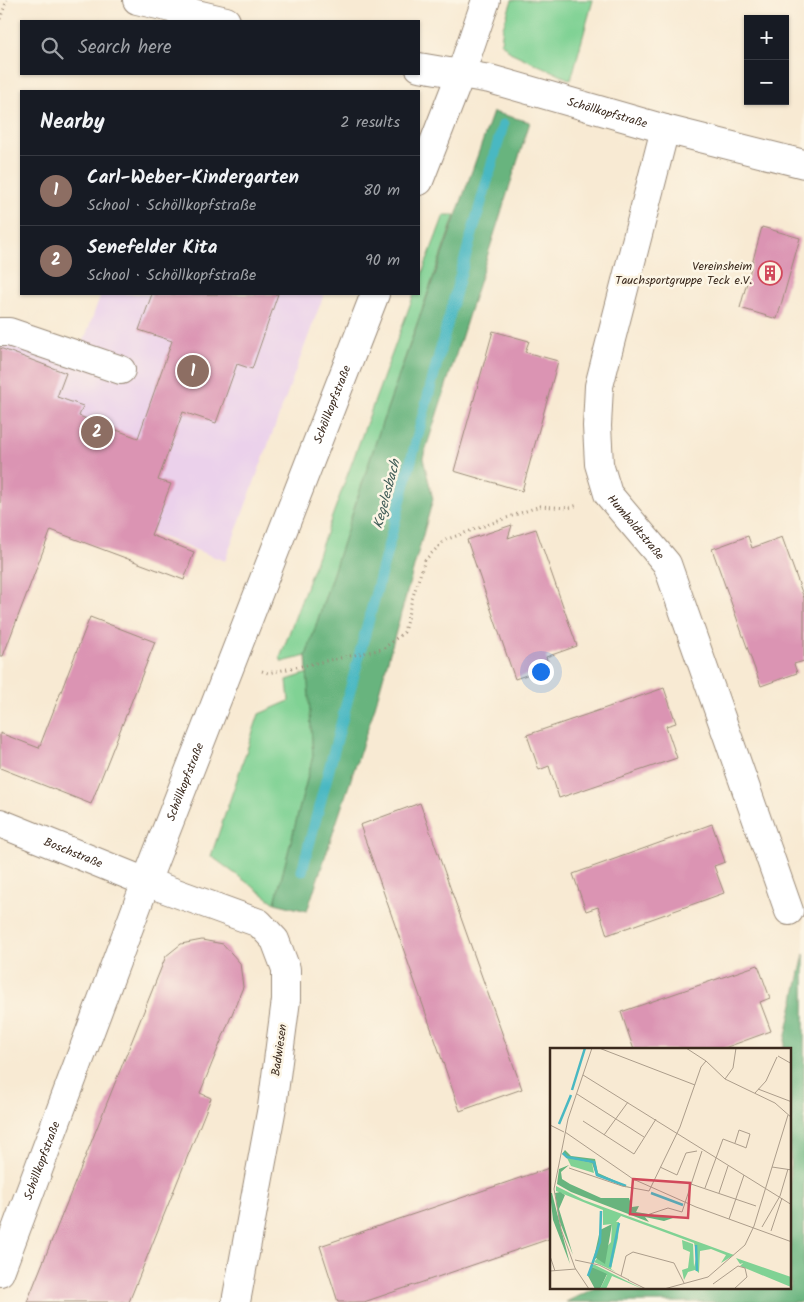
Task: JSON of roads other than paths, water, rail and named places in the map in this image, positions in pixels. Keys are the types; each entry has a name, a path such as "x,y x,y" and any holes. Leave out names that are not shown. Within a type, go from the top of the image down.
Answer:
{"street":[{"path":"137,0 222,20"},
{"path":"420,178 461,73 486,0"},
{"name":"Schöllkopfstraße","path":"420,67 490,79 665,128 804,164"},
{"name":"Humboldtstraße","path":"665,128 599,386 599,464 608,494 666,564 789,911"},
{"name":"Schöllkopfstraße","path":"0,1272 146,882 375,295"},
{"path":"0,332 10,332 121,370"},
{"name":"Boschstraße","path":"0,823 146,882"},
{"name":"Badwiesen","path":"146,882 259,922 274,940 286,969 286,1000 272,1107 236,1302"}],"waterway":[{"name":"Kegelesbach","path":"302,871 460,276 503,125"}],"place":[{"name":"Vereinsheim Tauchsportgruppe Teck e.V.","path":"770,273"},
{"name":"Carl-Weber-Kindergarten","path":"193,371"},
{"name":"Senefelder Kita","path":"97,432"}]}
